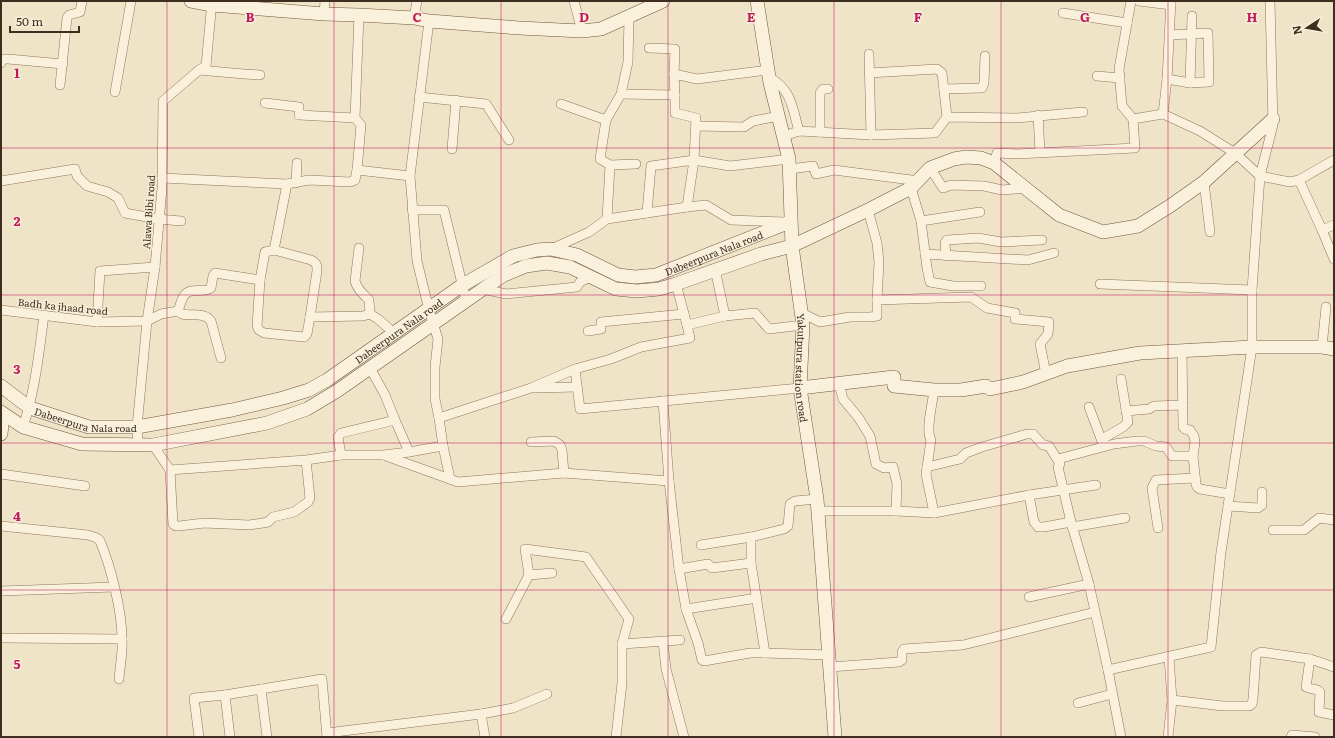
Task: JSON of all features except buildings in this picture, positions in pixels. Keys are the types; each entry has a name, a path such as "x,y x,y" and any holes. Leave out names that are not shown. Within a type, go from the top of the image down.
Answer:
{"street":[{"path":"60,85 67,18 71,14 80,12 82,1"},
{"path":"115,92 131,1"},
{"path":"191,1 324,14 414,18 429,21 519,28 582,31 601,30 663,1"},
{"path":"324,14 325,1"},
{"path":"414,18 417,1"},
{"path":"574,1 582,31"},
{"name":"Yakutpura station road","path":"757,1 768,73 784,136 789,164 792,246 802,319 800,388 817,505 835,737"},
{"path":"994,163 997,153 1017,154 1135,148 1133,119 1122,106 1119,69 1130,1"},
{"path":"1139,1 1171,3 1167,79 1162,114"},
{"path":"1108,670 1211,647 1221,552 1252,347 1252,290 1260,176 1273,125 1270,1"},
{"name":"Alawa Bibi road","path":"138,445 137,427 147,321 155,267 162,178 163,101 199,70 206,66 212,3"},
{"path":"1063,13 1127,23"},
{"path":"162,178 292,184 309,180 355,180 361,125 355,118 359,15"},
{"path":"1190,83 1192,16"},
{"path":"629,17 628,62 621,94 606,120 600,159 610,166 636,164"},
{"path":"429,21 410,176 417,260 429,310 438,339 435,367 435,399 450,479"},
{"path":"1167,79 1190,83 1209,82 1208,33 1170,35"},
{"path":"649,48 676,49 674,74 675,112 696,118 694,160 687,207"},
{"path":"869,54 871,135"},
{"path":"944,89 982,88 984,83 985,56"},
{"path":"1,63 3,60 8,59 63,64"},
{"path":"784,136 800,131 871,135 935,133 948,117 942,73 937,69 869,73"},
{"path":"199,70 260,75"},
{"path":"674,74 697,78 768,73 787,92 800,131"},
{"path":"1097,76 1120,78"},
{"path":"820,132 820,93 823,89 828,89"},
{"path":"621,94 675,95"},
{"path":"419,97 486,104 509,140"},
{"path":"452,148 456,100"},
{"path":"265,103 299,107 298,115 355,118"},
{"path":"561,104 606,120"},
{"path":"948,117 1017,118 1083,112"},
{"path":"1133,119 1162,114 1200,131 1235,153 1260,176 1290,182 1300,180 1334,160"},
{"path":"1038,115 1040,152"},
{"path":"696,126 744,127 753,121 779,116"},
{"path":"915,184 930,168 954,159 966,157 981,158 994,163 1059,215 1103,232 1138,226 1204,182 1273,119"},
{"path":"647,213 651,166 694,160 730,166 789,164 813,166 816,174 834,170 915,184"},
{"path":"274,250 297,163"},
{"path":"607,219 610,166"},
{"path":"930,168 943,188 951,185 984,186 1002,190 1025,188"},
{"path":"1,181 75,169 77,176 87,186 108,192 118,198 125,213 158,220 181,221"},
{"path":"357,170 410,176"},
{"path":"1300,180 1333,253"},
{"path":"1204,182 1210,232"},
{"path":"915,184 930,282 929,298"},
{"name":"Dabeerpura Nala road","path":"2,413 23,427 82,444 153,445 267,423 307,409 337,391 466,300 504,275 526,266 547,263 570,267 616,289 637,291 659,289 761,254 792,246 868,210 915,184"},
{"path":"551,249 589,232 607,219 687,207 706,206 731,220 790,222"},
{"path":"412,210 444,210 461,286 466,300"},
{"path":"688,325 725,316 755,313 769,329 802,319 820,322 850,317 877,316 879,262 877,243 868,210"},
{"path":"921,221 980,212"},
{"name":"Dabeerpura Nala road","path":"1,386 30,408 89,427 137,427 232,410 283,398 309,390 327,380 429,310 461,286 513,256 537,250 551,249 577,255 618,275 634,277 656,275 790,222"},
{"path":"1322,230 1334,224"},
{"path":"757,236 761,254"},
{"path":"946,256 945,243 947,240 978,238 1001,242 1042,240"},
{"path":"359,248 355,281 356,286 369,300 370,314"},
{"path":"274,250 311,260 317,265 306,337 261,332 259,330 257,322 260,280 265,252 274,250"},
{"path":"925,254 1028,260 1054,253"},
{"path":"483,289 506,294 577,287 587,275 590,261"},
{"path":"97,322 100,271 155,267"},
{"path":"715,269 725,316"},
{"path":"178,311 184,296 188,292 193,290 206,291 211,288 215,273 260,280"},
{"path":"656,275 659,289"},
{"path":"930,282 953,286 981,286"},
{"path":"439,418 531,388 575,368 611,359 641,347 690,338 688,325 676,284"},
{"path":"1100,284 1252,290"},
{"path":"877,300 971,297 987,308 1015,313 1015,319 1049,322 1048,334 1040,344 1046,374"},
{"path":"575,368 580,409 894,378 894,386 934,390 961,390 986,386 990,389 1023,382 1068,366 1140,353 1252,347 1328,348 1326,307"},
{"name":"Badh ka jhaad road","path":"1,310 97,322 147,321"},
{"path":"147,321 161,314 178,311 184,315 199,315 208,318 211,321 220,358"},
{"path":"310,316 363,316 370,314 394,333"},
{"path":"588,331 601,329 601,322 684,314"},
{"path":"23,427 30,408 44,315"},
{"path":"1182,350 1183,427 1190,430 1194,436 1195,442 1193,456 1197,487 1200,489 1230,494"},
{"path":"370,368 384,395 409,452"},
{"path":"1058,459 1103,443 1127,424 1128,419 1121,379"},
{"path":"839,384 842,399 858,417 870,436 876,464 884,468 893,467 897,484 896,511"},
{"path":"531,388 577,387"},
{"path":"934,390 929,422 929,436 931,440 926,474 934,513"},
{"path":"283,398 289,416"},
{"path":"663,401 679,569 686,609 698,643 702,660 704,661 738,655 765,653 829,661 899,662 902,660 902,652 904,649 962,645 1095,612"},
{"path":"1126,411 1149,409 1154,406 1183,405"},
{"path":"1090,408 1103,443"},
{"path":"1,434 2,413"},
{"path":"341,455 338,437 341,433 395,420"},
{"path":"927,467 960,459 966,453 982,447 1027,434 1033,434 1042,445 1049,446 1060,464 1058,467 1063,490 1089,584 1121,737"},
{"path":"531,442 554,441 560,445 562,450 564,473"},
{"path":"1103,443 1144,441 1156,446 1166,447 1172,456 1193,456"},
{"path":"153,445 170,470 173,524 176,526 204,523 255,525 268,522 273,517 294,512 308,502 310,498 306,460"},
{"path":"170,470 306,460 341,455 383,455 443,446"},
{"path":"383,455 458,482 564,473 670,481"},
{"path":"1,474 85,486"},
{"path":"1158,528 1152,488 1154,482 1156,480 1195,478"},
{"path":"701,545 751,538 784,528 788,526 790,504 795,501 817,505 934,513 1029,495 1096,485"},
{"path":"1228,506 1258,508 1262,505 1262,492"},
{"path":"1029,495 1034,522 1038,527 1125,518"},
{"path":"1273,530 1304,530 1319,518 1334,520"},
{"path":"1,526 91,536 97,538 102,547 114,587 119,612 122,639 119,679"},
{"path":"751,538 752,563 765,653"},
{"path":"506,619 529,575 525,549 586,557 629,619 622,644 622,683 616,737"},
{"path":"679,569 708,564 712,568 752,563"},
{"path":"529,575 552,573"},
{"path":"1029,598 1089,584"},
{"path":"1,591 114,587"},
{"path":"686,609 757,598"},
{"path":"1,638 122,639"},
{"path":"622,644 680,640"},
{"path":"663,642 666,670 684,737"},
{"path":"1172,700 1223,706 1249,706 1252,704 1253,699 1256,655 1261,652 1310,660 1334,667"},
{"path":"1168,737 1172,700 1169,657"},
{"path":"1310,660 1306,687 1318,690 1320,692 1319,712 1334,716"},
{"path":"199,737 194,698 225,696 322,679 327,735 481,714 513,708 547,694"},
{"path":"261,689 267,737"},
{"path":"1078,703 1112,694"},
{"path":"225,696 230,737"},
{"path":"481,714 485,737"},
{"path":"1291,737 1292,735 1315,737"}]}
